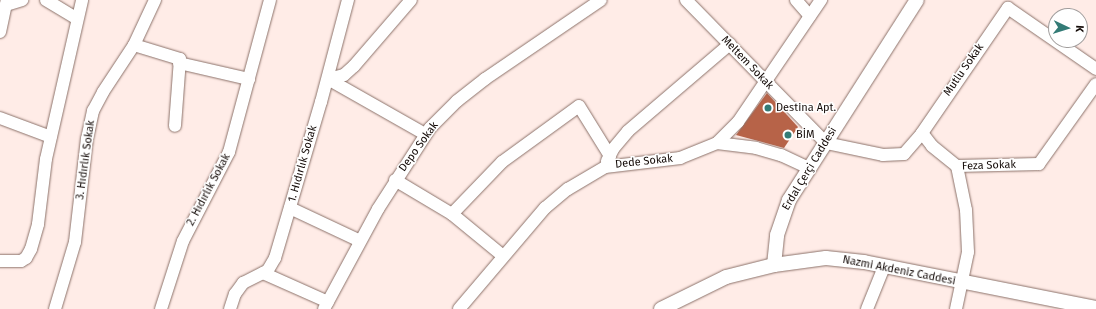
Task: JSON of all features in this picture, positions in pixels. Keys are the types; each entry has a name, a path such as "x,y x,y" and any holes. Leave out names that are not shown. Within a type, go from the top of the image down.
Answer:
{"street":[{"path":"0,32 7,3 22,0"},
{"path":"46,0 76,18"},
{"path":"0,261 21,261 26,258 31,249 38,224 51,137 76,18 82,0"},
{"name":"3. Hıdırlık Sokak","path":"56,309 74,248 87,139 93,111 103,92 134,45 155,0"},
{"name":"2. Hıdırlık Sokak","path":"161,309 183,241 229,152 270,0"},
{"name":"1. Hıdırlık Sokak","path":"230,309 235,294 244,283 263,273 272,264 328,79 348,0"},
{"path":"328,79 344,74 354,66 411,0"},
{"name":"Depo Sokak","path":"326,306 360,241 395,180 426,134 457,101 601,0"},
{"name":"Meltem Sokak","path":"686,0 826,143"},
{"path":"796,0 810,16"},
{"path":"717,143 738,122 821,0"},
{"name":"Erdal Çerçi Caddesi","path":"774,264 781,219 789,200 917,0"},
{"name":"Mutlu Sokak","path":"826,143 883,155 904,154 922,133 1008,8 1096,69"},
{"path":"452,214 502,162 579,106 607,162 628,131 730,44"},
{"path":"134,45 180,59 175,126"},
{"path":"179,63 249,79"},
{"path":"328,79 426,134"},
{"name":"Feza Sokak","path":"956,309 963,283 968,252 968,231 963,185 957,166 1040,164 1096,84"},
{"path":"0,118 51,137"},
{"path":"922,133 937,151 957,166"},
{"name":"Dede Sokak","path":"459,309 545,208 568,189 607,162 680,158 717,143 756,148 781,155 809,168"},
{"path":"395,180 452,214 503,256"},
{"path":"290,208 360,241"},
{"name":"Nazmi Akdeniz Caddesi","path":"661,309 726,277 774,264 826,258 848,259 963,283 1096,308"},
{"path":"867,309 884,267"},
{"path":"263,273 326,306"}],"building":[{"name":"Destina Apt.","path":"767,93 798,127 784,148 736,135"}],"place":[{"name":"Destina Apt.","path":"768,108"},
{"name":"BİM","path":"788,135"}]}
